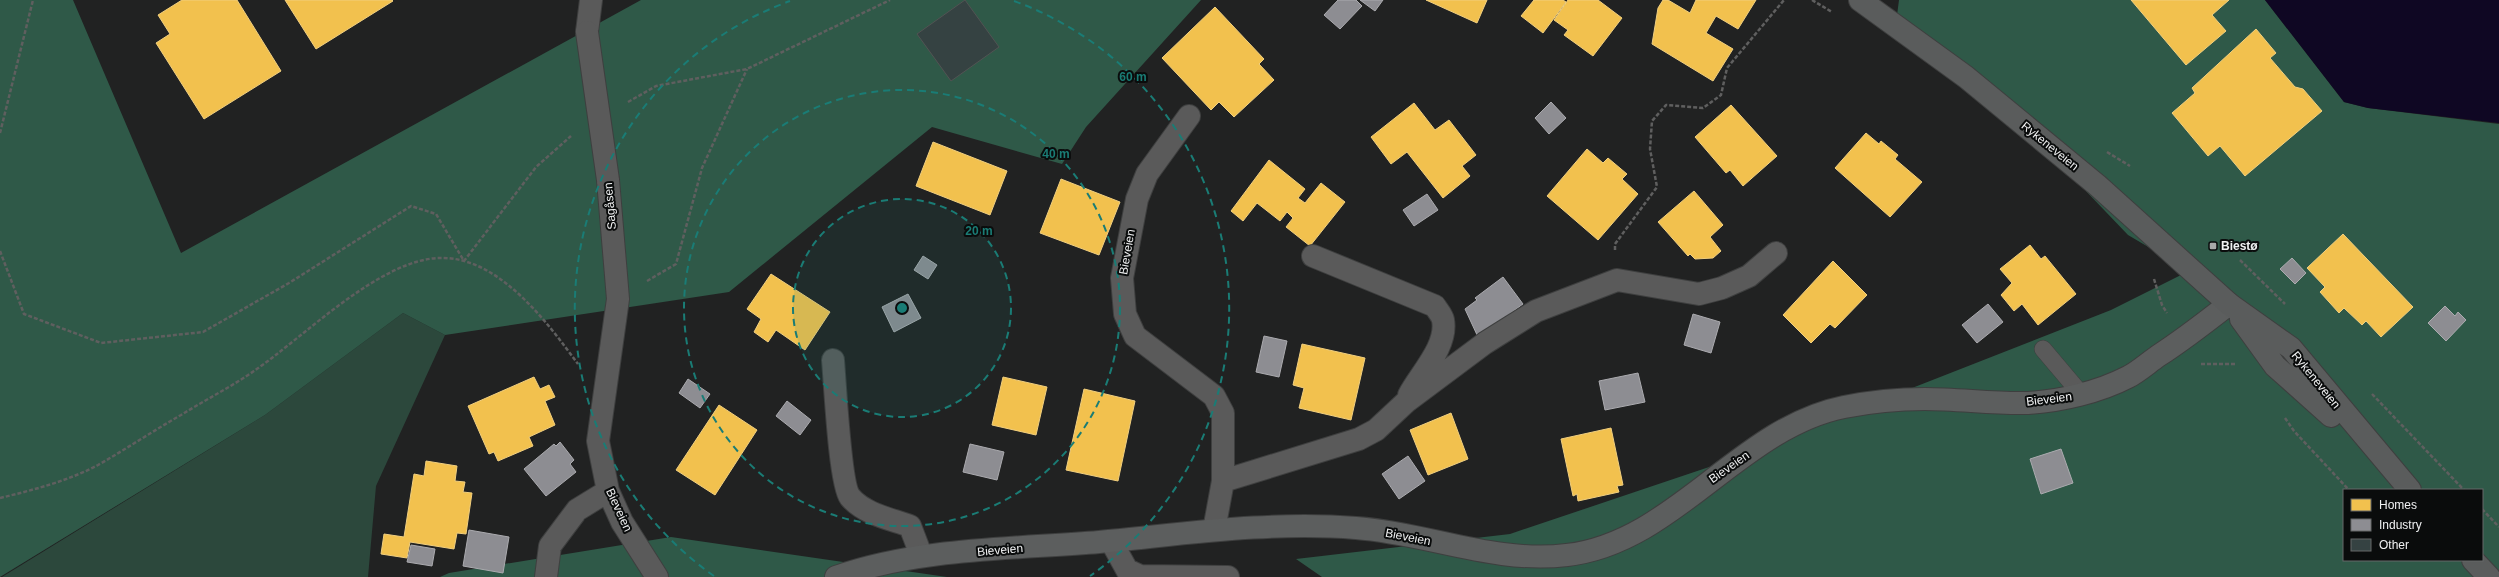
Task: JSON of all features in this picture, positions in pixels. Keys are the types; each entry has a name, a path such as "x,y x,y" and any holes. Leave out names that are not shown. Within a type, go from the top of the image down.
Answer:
{"main road":[{"name":"Rykeneveien","path":"1860,0 1966,77 2091,180 2229,304 2291,348 2390,469 2409,489"},
{"path":"2474,561 2489,577"}],"street":[{"name":"Sagåsen","path":"591,0 587,32 608,180 618,299 603,403"},
{"name":"Bieveien","path":"1189,116 1147,174 1137,199 1122,278 1125,314 1135,336 1214,396 1223,413 1223,481 1214,530"},
{"path":"1223,481 1359,440 1376,430 1406,402 1485,343 1536,311 1618,280 1698,294 1722,288 1749,276 1776,253"},
{"path":"1313,256 1435,306 1442,319 1443,333 1436,350 1406,402"},
{"name":"Bieveien","path":"836,577 855,570 919,556 1111,541 1214,530 1307,524 1362,528 1502,554 1537,558 1572,555 1606,546 1638,533 1771,438 1806,420 1843,407 1921,399 2030,403 2081,394 2128,377 2185,338 2229,304"},
{"path":"833,360 844,475 850,496 869,511 910,526 918,547 919,556"},
{"name":"Bieveien","path":"603,403 598,441 608,491 622,522 657,577"},
{"path":"546,577 550,546 577,510 608,491"},
{"path":"1111,541 1127,570 1140,576 1228,577"}],"lane":[{"path":"2043,349 2081,394"}],"path":[{"path":"0,133 33,0"},
{"path":"622,106 656,86 747,70 890,0"},
{"path":"1618,280 1615,244 1657,187 1650,149 1652,121 1666,105 1703,108 1721,96 1727,68 1784,0"},
{"path":"618,299 676,264 702,168 747,70"},
{"path":"464,261 536,167 574,133"},
{"path":"0,251 24,314 101,343 203,332 289,283 412,206 436,214 464,261"},
{"path":"0,498 35,490 96,465 254,371 368,286 415,261 442,258 464,261 495,275 544,318 594,386 603,403"},
{"path":"2153,274 2162,305 2202,365 2234,363 2241,367"},
{"path":"2281,412 2294,432 2348,489"},
{"path":"2483,510 2499,527"}],"green space":[{"path":"0,0 73,0 181,253 641,0 1201,0 1086,127 1062,164 932,127 729,292 445,335 403,313 265,415 0,577"},
{"path":"1899,0 2265,0 2344,102 2368,108 2499,124 2499,577 1322,577 1296,559 1510,534 1718,464 2111,310 2189,271 2128,235 2061,165 1896,23"},
{"path":"403,313 445,335 376,486 368,577 2,577 265,415"},
{"path":"671,537 947,577 440,577 449,573"}],"shaded area":[{"path":"2265,0 2499,0 2499,123 2368,108 2344,102"}],"building: Homes":[{"path":"182,0 237,0 281,71 204,119 156,43 170,34 158,15"},
{"path":"285,0 392,0 393,1 316,49"},
{"path":"1426,0 1487,0 1477,23"},
{"path":"1534,0 1563,0 1566,2 1543,33 1521,16"},
{"path":"1568,0 1598,0 1622,18 1593,56 1564,35 1568,30 1554,20"},
{"path":"1663,0 1668,0 1690,13 1696,0 1756,0 1738,29 1716,16 1706,33 1733,49 1713,81 1652,44 1658,8"},
{"path":"2131,0 2229,0 2212,15 2226,31 2186,65"},
{"path":"1215,7 1264,59 1259,64 1274,80 1234,117 1219,102 1211,110 1162,58"},
{"path":"2256,29 2276,53 2270,58 2295,87 2303,89 2322,111 2245,176 2220,146 2208,156 2172,113 2195,93 2192,88"},
{"path":"1414,103 1435,130 1449,120 1476,155 1462,166 1470,176 1443,198 1407,152 1391,164 1371,137"},
{"path":"1731,105 1777,156 1743,186 1730,170 1726,173 1695,137"},
{"path":"1866,133 1879,144 1881,141 1898,155 1895,159 1922,182 1890,217 1835,168"},
{"path":"933,142 1007,171 990,215 916,186"},
{"path":"1587,149 1603,163 1608,158 1627,174 1622,179 1638,194 1598,240 1547,196"},
{"path":"1269,160 1305,189 1298,198 1305,203 1321,183 1345,202 1310,246 1286,227 1293,218 1287,212 1280,221 1257,203 1243,221 1231,211"},
{"path":"1061,179 1120,202 1099,255 1040,233"},
{"path":"1694,191 1723,225 1710,237 1721,251 1713,258 1695,259 1690,254 1688,256 1658,222"},
{"path":"2343,234 2413,307 2381,337 2366,321 2362,325 2344,308 2339,313 2320,292 2325,287 2307,268"},
{"path":"2030,245 2041,259 2045,256 2076,294 2038,325 2022,304 2014,311 2001,295 2012,283 2000,269"},
{"path":"1833,261 1867,295 1835,328 1830,324 1811,343 1783,315"},
{"path":"771,274 830,312 805,350 776,330 768,342 754,332 761,319 747,309"},
{"path":"1302,344 1365,358 1351,420 1299,408 1304,388 1293,385"},
{"path":"534,377 540,389 549,385 555,397 545,401 555,425 529,437 533,446 498,461 494,452 489,454 468,406"},
{"path":"1003,377 1047,387 1036,435 992,425"},
{"path":"1084,389 1135,401 1118,481 1066,470"},
{"path":"719,405 757,430 715,495 676,470"},
{"path":"1451,413 1468,459 1428,475 1410,430"},
{"path":"1611,428 1623,485 1617,486 1619,492 1578,501 1577,494 1573,496 1561,439"},
{"path":"426,461 457,466 455,481 465,482 463,492 472,493 466,534 457,533 454,549 410,542 407,558 381,554 384,534 404,537 414,474 424,476"}],"building: Industry":[{"path":"1338,0 1356,0 1362,6 1340,29 1324,15"},
{"path":"1360,0 1383,0 1375,11"},
{"path":"1551,102 1566,118 1549,134 1535,118"},
{"path":"1427,194 1438,210 1414,226 1403,210"},
{"path":"923,256 937,265 928,279 914,270"},
{"path":"2292,258 2306,273 2295,284 2280,269"},
{"path":"1503,277 1523,304 1478,337 1465,309 1477,300 1475,298"},
{"path":"908,294 921,318 894,332 882,307"},
{"path":"1988,304 2003,322 1977,343 1962,325"},
{"path":"2445,306 2455,316 2458,312 2466,320 2446,341 2428,323"},
{"path":"1693,314 1720,322 1711,353 1684,345"},
{"path":"1264,336 1287,341 1279,377 1256,372"},
{"path":"1638,373 1645,402 1605,410 1599,381"},
{"path":"688,379 710,394 700,408 679,393"},
{"path":"787,401 811,420 800,435 776,416"},
{"path":"560,442 574,460 570,464 576,472 546,496 524,469 554,444 556,446"},
{"path":"970,444 1004,452 997,480 963,472"},
{"path":"2061,449 2073,483 2041,494 2030,459"},
{"path":"1408,456 1425,481 1399,499 1382,474"},
{"path":"469,530 509,537 503,573 463,566"},
{"path":"411,545 435,549 432,566 407,562"}],"building: Other":[{"path":"965,0 999,47 951,81 917,34"}],"place":[{"name":"Biestø","path":"2213,246"}]}
